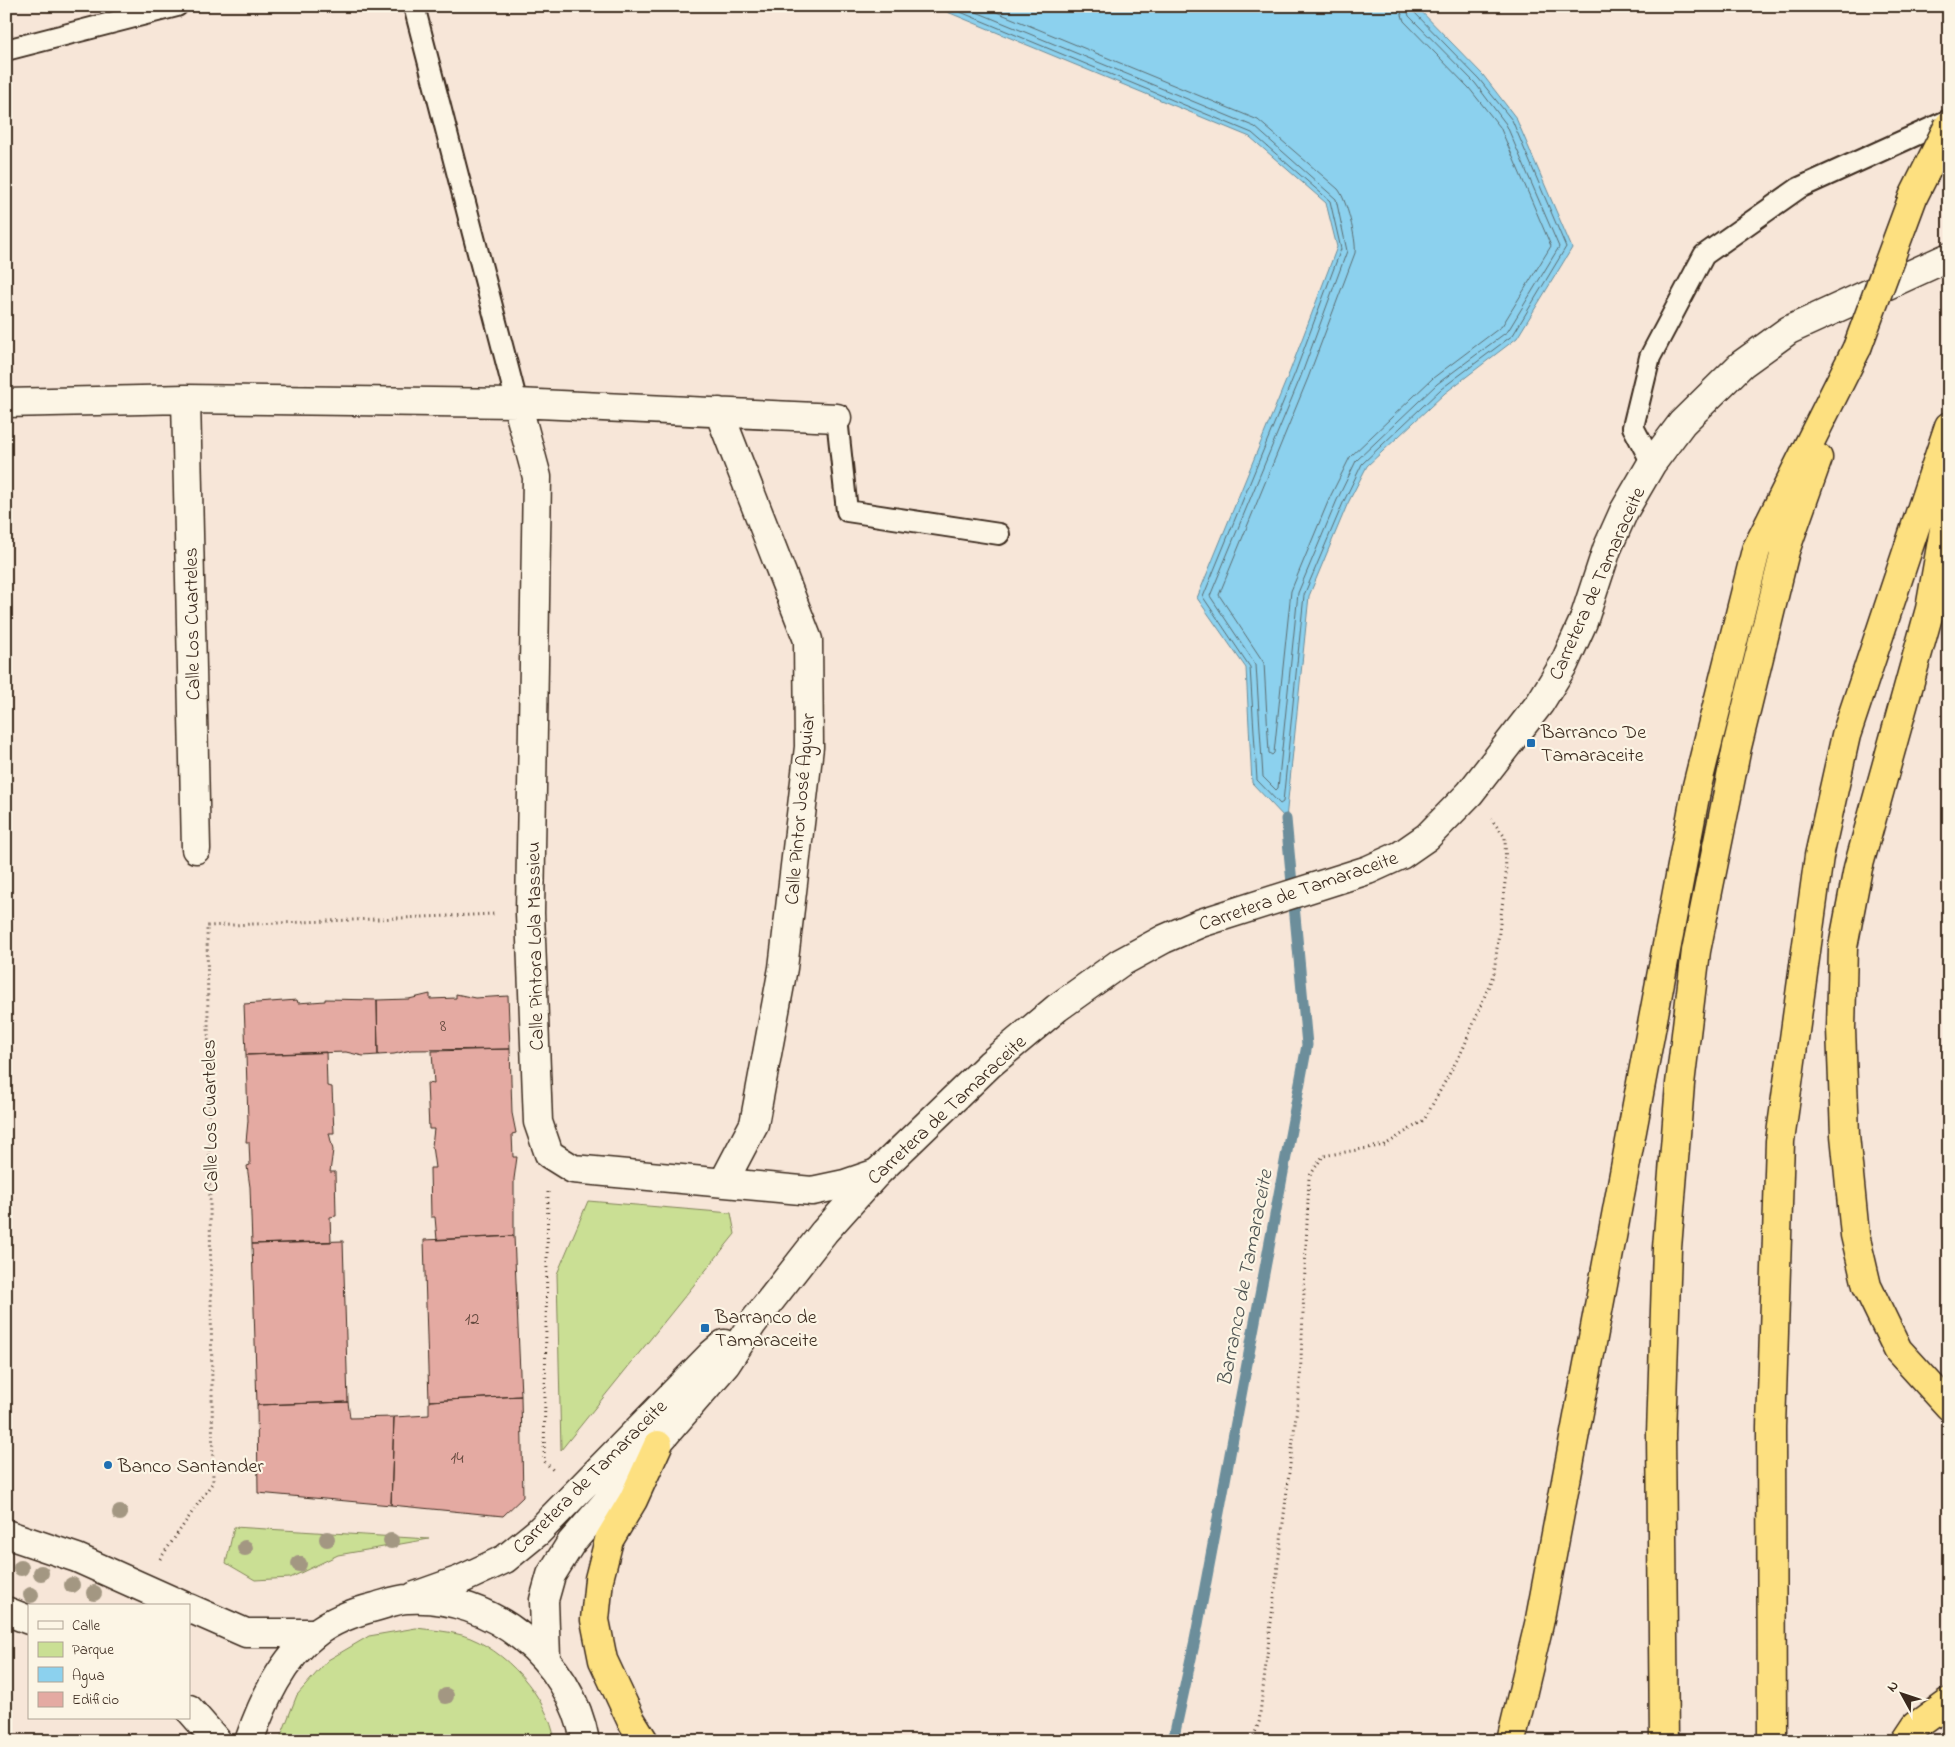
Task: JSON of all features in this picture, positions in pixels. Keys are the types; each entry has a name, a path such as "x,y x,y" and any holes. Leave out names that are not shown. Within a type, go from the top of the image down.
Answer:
{"highway":[{"path":"1664,1741 1661,1434 1667,1248 1680,1084 1696,951 1737,747 1786,551 1857,348 1913,197 1949,125"},
{"path":"1511,1741 1539,1624 1697,786 1756,550 1857,348"},
{"path":"1772,1741 1771,1427 1780,1141 1819,856 1846,735 1949,426"},
{"path":"1949,501 1930,609 1858,868 1844,947 1841,1029 1844,1136 1856,1235 1867,1286 1898,1350 1949,1406"},
{"path":"644,1741 631,1720 603,1660 595,1620 598,1580 609,1540 633,1500 658,1445"},
{"path":"1906,1741 1916,1726 1949,1702"}],"street":[{"name":"Carretera de Tamaraceite","path":"546,1658 544,1600 551,1575 571,1543 658,1445 726,1364 752,1324 824,1232 877,1173 990,1064 1057,1008 1120,963 1164,939 1201,923 1368,870 1402,856 1427,838 1470,793 1514,740 1564,664 1583,622 1607,549 1624,511 1652,464 1682,423 1710,393 1742,364 1788,330 1949,257"},
{"path":"6,402 186,399 517,403 837,418"},
{"name":"Calle Los Cuarteles","path":"186,399 196,849"},
{"name":"Calle Pintora Lola Massieu","path":"517,403 537,477 530,913 538,1122 549,1154"},
{"name":"Calle Pintor José Aguiar","path":"719,412 808,640 809,718 809,747 783,968 758,1104 754,1124 723,1183"},
{"path":"549,1154 574,1169 812,1191 845,1184 877,1173"},
{"name":"Carretera de Tamaraceite","path":"408,1599 460,1580 504,1559 538,1532 712,1354 752,1324"},
{"path":"6,1534 77,1558 180,1604"},
{"path":"249,1741 261,1707 285,1666 316,1633 350,1614 408,1599 448,1602 480,1612 512,1629 546,1658 567,1686 581,1717 585,1741"},
{"path":"190,1608 246,1633 316,1633"},
{"path":"6,1610 28,1620"},
{"path":"190,1711 217,1741"}],"lane":[{"path":"6,50 177,6"},
{"path":"414,6 517,403"},
{"path":"1652,464 1633,427 1650,357 1704,255 1799,188 1949,120"},
{"path":"837,418 847,511 999,534"}],"path":[{"path":"1252,1741 1259,1722 1300,1382 1309,1177 1323,1156 1385,1145 1424,1120 1462,1049 1494,973 1506,874 1505,838 1470,793"},
{"name":"Calle Los Cuarteles","path":"141,1586 213,1482 207,926 530,913"},
{"path":"549,1154 544,1461 577,1493"}],"green space":[{"path":"588,1201 731,1213 735,1234 561,1450 557,1274"},
{"path":"234,1527 429,1539 338,1555 290,1578 255,1580 226,1563"},
{"path":"416,1628 462,1635 478,1641 494,1651 522,1676 534,1692 551,1724 555,1741 279,1741 297,1695 328,1660 369,1636"}],"water":[{"path":"933,6 1416,6 1483,75 1516,118 1572,248 1517,338 1445,393 1367,466 1347,505 1309,596 1286,819 1252,783 1246,668 1197,598 1290,371 1337,247 1326,203 1250,137"}],"building":[{"path":"430,994 430,999 456,998 456,994 475,998 508,996 510,1049 411,1050 378,1055 377,1000 409,999"},
{"path":"325,999 377,1000 378,1055 363,1056 346,1052 246,1055 244,1004 297,1000 298,1003 325,1001"},
{"path":"510,1049 512,1113 516,1133 512,1134 513,1157 517,1157 514,1179 514,1236 437,1240 435,1217 431,1217 430,1168 435,1168 432,1146 434,1129 429,1129 427,1083 434,1084 432,1051"},
{"path":"326,1052 327,1086 332,1087 334,1133 329,1133 333,1150 330,1172 335,1172 336,1216 330,1217 331,1242 252,1244 250,1187 247,1166 250,1165 249,1142 246,1142 248,1121 246,1055"},
{"path":"514,1236 521,1396 429,1401 424,1240"},
{"path":"343,1241 348,1402 257,1405 252,1244"},
{"path":"521,1396 523,1497 503,1516 391,1505 394,1417 429,1415 429,1401"},
{"path":"348,1402 350,1418 394,1417 391,1505 258,1493 257,1405"}],"waterway":[{"name":"Barranco de Tamaraceite","path":"1173,1741 1195,1640 1307,1045 1286,819"}],"place":[{"name":"Barranco De Tamaraceite","path":"1531,743"},
{"name":"Barranco de Tamaraceite","path":"705,1328"},
{"name":"Banco Santander","path":"108,1465"}]}
